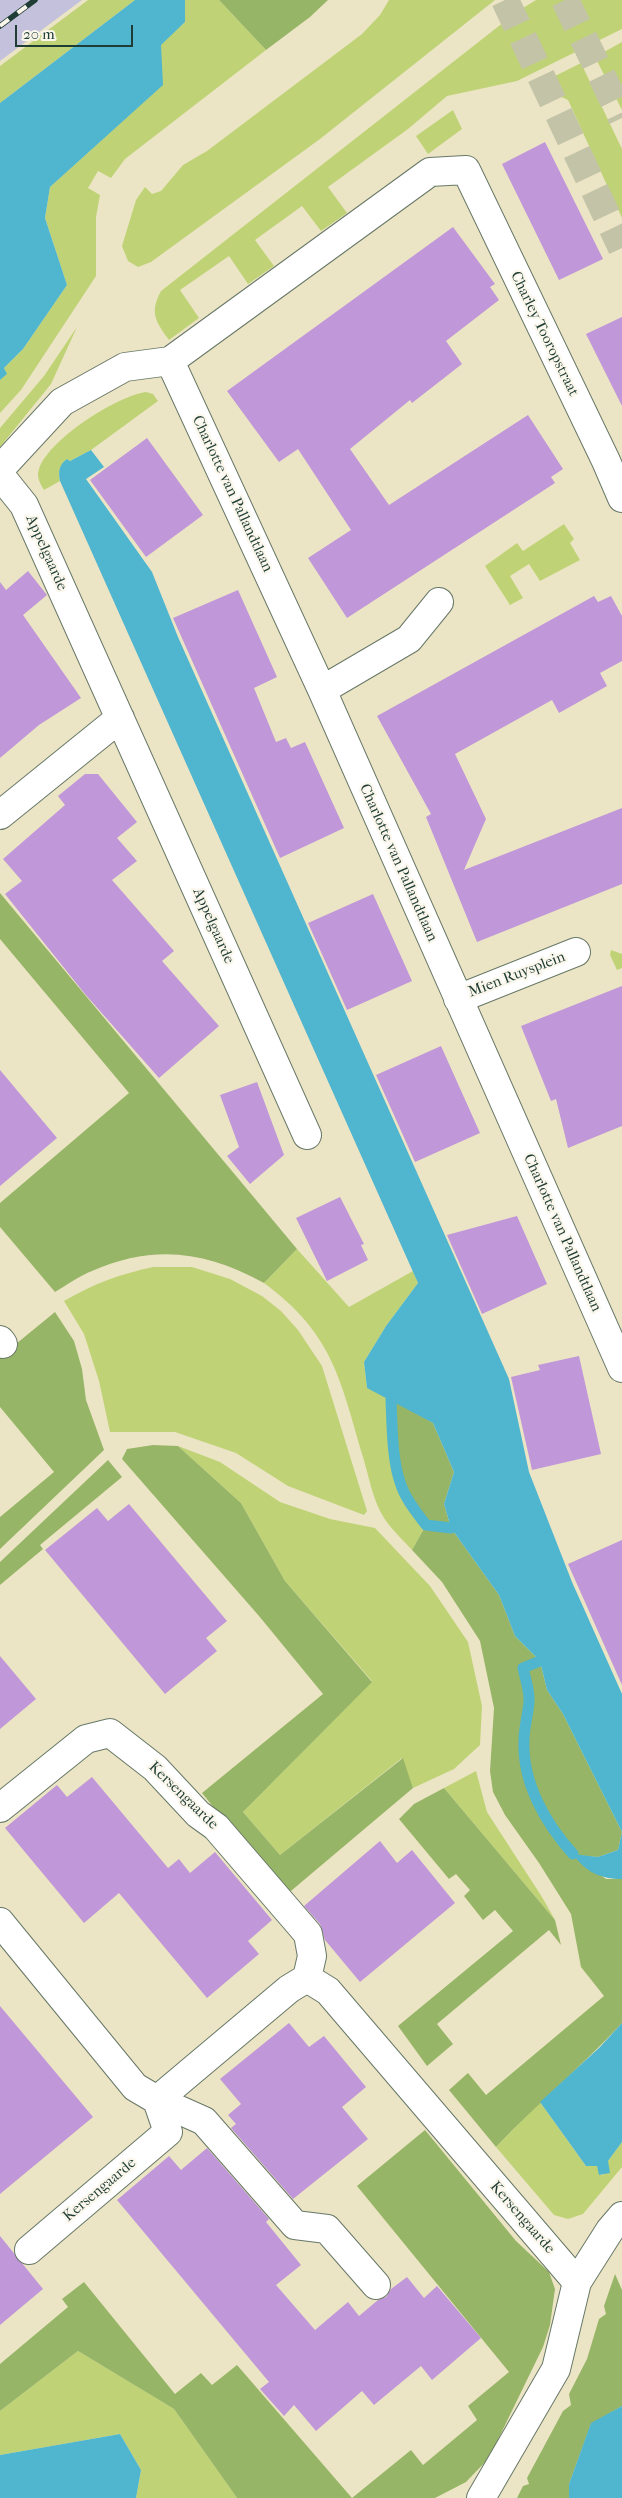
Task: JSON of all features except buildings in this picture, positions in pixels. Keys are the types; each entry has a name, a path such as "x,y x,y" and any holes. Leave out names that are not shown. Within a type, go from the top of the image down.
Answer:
{"street":[{"name":"Charley Tooropstraat","path":"170,361 430,172 466,170 622,498"},
{"path":"0,469 62,402 125,367 170,361"},
{"name":"Charlotte van Pallandtlaan","path":"170,361 322,690 458,999 610,1313 622,1368"},
{"name":"Appelgaarde","path":"0,475 24,505 307,1135"},
{"path":"322,690 409,639 438,602"},
{"path":"0,815 120,718"},
{"name":"Mien Ruysplein","path":"458,999 576,952"},
{"name":"Kersengaarde","path":"0,1808 86,1739 110,1733 155,1768 198,1814 216,1827 308,1934 312,1956 307,1978 328,1991 577,2282"},
{"path":"0,1922 135,2086 157,2100 204,2121 295,2225 327,2229 376,2285"},
{"path":"157,2100 290,1989 307,1978"},
{"name":"Kersengaarde","path":"29,2250 168,2132 157,2100"},
{"path":"481,2498 556,2368 577,2282 610,2230 622,2216"}],"shaded area":[{"path":"0,0 82,0 0,61"}],"green space":[{"path":"88,0 135,0 0,103 0,66"},
{"path":"185,0 219,0 266,50 125,159 111,178 98,171 88,188 100,195 96,217 96,276 21,390 0,413 0,380 6,374 4,368 23,349 67,285 45,218 50,187 162,85 160,45 185,22"},
{"path":"219,0 328,0 310,17 266,50"},
{"path":"389,0 495,0 320,139 151,262 138,267 128,261 122,246 136,200 145,187 152,194 161,191 183,165 207,151 362,34 380,15"},
{"path":"536,0 622,0 622,29 517,81 447,96 408,129 328,187 347,213 321,231 302,206 255,240 274,266 248,284 229,256 180,290 199,318 169,340 158,322 155,311 155,305 161,291 518,11"},
{"path":"622,42 622,110 595,57"},
{"path":"581,63 622,149 622,218 568,100 553,93 537,94 533,87"},
{"path":"453,110 462,129 428,154 416,136"},
{"path":"77,327 51,384 0,447 0,428 44,376"},
{"path":"146,392 153,394 158,401 91,450 70,461 67,459 60,469 60,481 44,490 39,480 38,472 45,457 56,445 85,421 102,410 133,395"},
{"path":"564,524 574,539 570,543 580,560 540,581 529,564 510,576 523,598 510,605 485,566 517,543 523,551"},
{"path":"0,893 297,1249 264,1283 242,1272 200,1258 158,1254 115,1262 87,1273 55,1292 0,1227 0,1203 129,1093 0,939"},
{"path":"611,950 622,954 622,968 617,970 610,955"},
{"path":"297,1249 349,1307 413,1271 418,1283 386,1326 364,1362 367,1388 391,1399 393,1443 398,1476 406,1496 426,1525 412,1550 394,1531 380,1511 340,1381 320,1340 287,1302 264,1283"},
{"path":"153,1267 192,1267 230,1279 262,1296 281,1311 298,1330 322,1366 367,1511 364,1515 288,1486 236,1453 175,1432 110,1432 99,1381 84,1334 64,1301 107,1280"},
{"path":"55,1312 74,1341 82,1369 86,1400 104,1450 0,1549 0,1517 54,1472 0,1407 0,1357"},
{"path":"391,1399 433,1423 454,1472 444,1504 451,1528 499,1595 515,1636 540,1661 547,1690 563,1714 622,1832 618,1850 598,1857 574,1855 606,1879 622,1879 622,2023 496,2147 449,2090 468,2073 486,2095 604,1996 581,1967 571,1914 539,1863 505,1815 493,1792 490,1771 494,1708 480,1641 442,1582 412,1550 426,1525 400,1485 392,1436"},
{"path":"153,1445 178,1446 241,1503 285,1581 372,1682 243,1812 280,1855 403,1758 413,1788 285,1896 202,1793 323,1694 259,1616 122,1459 127,1449"},
{"path":"178,1446 220,1462 280,1502 330,1519 375,1528 430,1586 468,1642 482,1706 480,1745 454,1769 413,1788 402,1758 280,1855 243,1812 372,1681 285,1581 241,1503"},
{"path":"108,1460 122,1477 40,1545 43,1549 0,1585 0,1562"},
{"path":"476,1771 487,1812 555,1920 444,1788"},
{"path":"444,1788 555,1920 561,1945 549,1930 437,2024 453,2044 427,2066 398,2026 513,1931 495,1910 483,1920 464,1896 470,1890 456,1874 449,1879 399,1819 414,1804"},
{"path":"540,2102 586,2166 597,2166 600,2175 605,2174 608,2161 622,2142 622,2167 583,2214 568,2219 554,2215 496,2147"},
{"path":"425,2130 516,2241 549,2272 555,2289 550,2325 543,2347 489,2458 466,2482 435,2498 352,2498 411,2450 423,2465 477,2420 468,2406 509,2372 357,2186"},
{"path":"615,2274 622,2290 622,2406 591,2424 569,2484 569,2498 517,2498 523,2486 529,2484 527,2478 563,2411 571,2405 569,2394 587,2359 599,2319 606,2314 604,2306"},
{"path":"84,2282 175,2394 201,2373 212,2385 237,2365 352,2498 237,2498 174,2409 78,2351 0,2411 0,2364 68,2307 62,2299"},
{"path":"78,2351 174,2409 237,2498 136,2498 141,2470 120,2434 0,2455 0,2411"}],"water":[{"path":"135,0 185,0 185,22 161,45 163,85 50,187 45,218 67,285 23,349 4,368 7,374 0,380 0,103"},
{"path":"91,450 104,467 86,479 152,572 178,637 509,1379 529,1472 572,1582 622,1694 622,1832 563,1714 547,1690 540,1661 515,1636 499,1595 451,1528 444,1504 454,1472 433,1423 367,1388 364,1362 386,1326 418,1283 60,481 60,468 64,461 67,459 70,461"},
{"path":"622,1832 622,1879 607,1878 588,1870 573,1854 598,1857 618,1850"},
{"path":"622,2023 622,2142 608,2161 610,2173 599,2175 597,2166 586,2166 540,2102 600,2047"},
{"path":"622,2406 622,2498 569,2498 569,2484 591,2423"},
{"path":"120,2434 141,2470 136,2498 0,2498 0,2455"}],"waterway":[{"path":"391,1399 394,1454 403,1491 426,1525 451,1528"},
{"path":"540,1661 523,1668 529,1698 524,1756 527,1772 538,1802 554,1830 573,1854"}],"tunnel":[{"path":"505,0 622,248"},
{"path":"565,0 622,118"}],"railway":[{"path":"0,26 35,0"}]}
